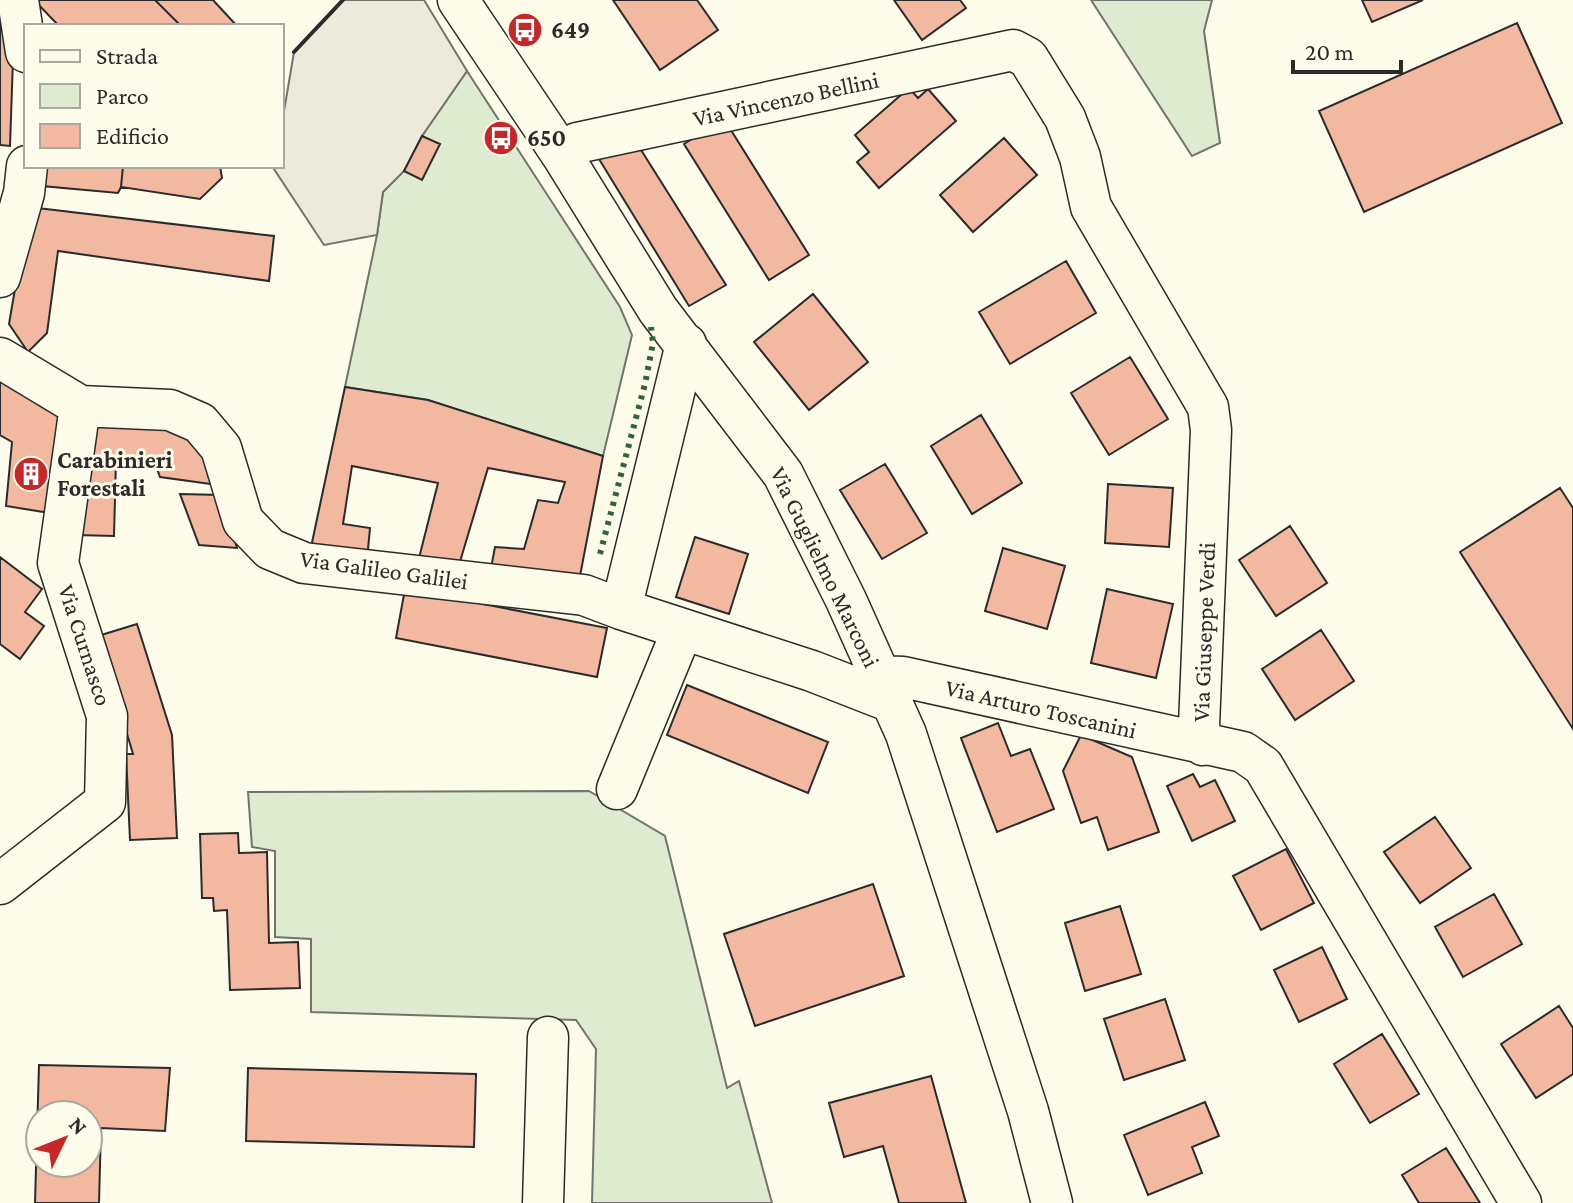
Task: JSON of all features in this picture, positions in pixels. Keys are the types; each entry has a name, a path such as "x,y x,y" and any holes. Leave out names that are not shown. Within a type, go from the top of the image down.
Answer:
{"street":[{"path":"18,0 24,39"},
{"name":"Via Guglielmo Marconi","path":"458,0 562,155 658,310 783,474 846,600 906,734 977,946 1028,1111 1052,1203"},
{"name":"Via Vincenzo Bellini","path":"562,155 577,143 1013,50"},
{"name":"Via Giuseppe Verdi","path":"1013,50 1028,58 1065,118 1080,157 1091,207 1208,407 1211,430 1199,726 1203,745 1243,752 1263,766 1521,1203"},
{"path":"0,277 24,193 27,168"},
{"path":"621,609 686,344"},
{"name":"Via Galileo Galilei","path":"0,358 80,406 170,410 200,423 221,448 243,521 270,549 304,563 584,595 682,631"},
{"name":"Via Curnasco","path":"0,884 105,802 107,716 58,563 80,406"},
{"path":"617,789 682,631"},
{"name":"Via Arturo Toscanini","path":"682,631 812,671 883,688 903,677 1203,745"},
{"path":"543,1203 548,1037"}],"green space":[{"path":"1091,0 1212,0 1204,31 1220,143 1192,156"},
{"path":"467,71 620,307 632,335 603,456 428,400 345,387 383,192 404,171 422,136"},
{"path":"589,791 665,836 727,1088 739,1081 772,1203 592,1203 596,1049 576,1020 311,1012 311,939 275,937 275,851 252,847 248,792"}],"shaded area":[{"path":"343,0 424,0 467,71 422,136 404,171 383,192 377,235 324,245 274,169 284,168 284,111 294,52"}],"building":[{"path":"34,0 155,0 179,24 57,24"},
{"path":"155,0 213,0 235,24 179,24"},
{"path":"613,0 697,0 718,30 660,70"},
{"path":"894,0 960,0 966,8 922,40"},
{"path":"1362,0 1423,0 1372,22"},
{"path":"0,21 13,59 10,146 0,145"},
{"path":"1517,23 1562,123 1364,212 1319,111"},
{"path":"909,88 918,98 928,89 956,121 879,188 857,162 869,152 855,135"},
{"path":"724,119 809,255 769,280 684,144"},
{"path":"631,134 726,285 689,306 599,159"},
{"path":"422,136 440,144 422,180 404,171"},
{"path":"1004,138 1037,175 973,232 940,195"},
{"path":"44,168 123,168 118,193 42,186"},
{"path":"123,168 220,168 222,178 200,199 121,187"},
{"path":"29,207 274,236 269,281 58,251 47,333 28,352 9,324"},
{"path":"1066,261 1096,313 1010,364 979,312"},
{"path":"813,294 868,362 809,410 754,342"},
{"path":"1130,357 1168,419 1109,455 1071,393"},
{"name":"Carabinieri Forestali","path":"0,381 60,411 50,513 6,506 12,442 0,435"},
{"path":"345,387 428,400 603,456 580,576 491,568 495,547 524,549 538,500 558,503 565,482 488,468 459,565 418,562 438,483 352,466 343,524 370,528 367,560 310,552"},
{"path":"981,415 1022,483 972,514 931,446"},
{"path":"102,417 189,430 218,485 160,477 156,466 116,460 114,536 77,535 81,437"},
{"path":"885,464 927,533 882,559 840,490"},
{"path":"1108,484 1173,488 1169,547 1105,543"},
{"path":"1560,488 1573,508 1573,729 1460,552"},
{"path":"180,494 221,495 237,548 199,545"},
{"path":"1290,526 1327,583 1276,616 1239,560"},
{"path":"695,537 748,554 729,614 676,597"},
{"path":"1003,548 1065,566 1047,629 985,611"},
{"path":"0,557 42,589 25,612 44,626 20,659 0,644"},
{"path":"405,589 607,628 597,677 396,638"},
{"path":"1107,589 1173,604 1156,678 1091,663"},
{"path":"137,624 172,735 177,838 130,840 126,754 133,754 98,636"},
{"path":"1321,630 1354,681 1295,720 1262,669"},
{"path":"687,685 828,742 808,793 667,735"},
{"path":"998,723 1011,756 1030,749 1054,809 997,832 961,738"},
{"path":"1081,735 1132,757 1159,832 1108,850 1097,817 1081,823 1063,771"},
{"path":"1193,774 1200,787 1215,780 1235,821 1192,841 1167,786"},
{"path":"1435,817 1471,868 1420,903 1384,852"},
{"path":"238,833 239,853 267,852 269,943 298,942 300,988 230,990 227,910 214,911 213,898 202,898 200,834"},
{"path":"1286,849 1314,903 1261,930 1233,876"},
{"path":"873,884 904,976 755,1026 724,934"},
{"path":"1494,894 1522,944 1463,977 1435,927"},
{"path":"1120,906 1141,974 1085,991 1065,923"},
{"path":"1322,947 1347,999 1299,1022 1274,970"},
{"path":"1165,999 1185,1060 1124,1080 1104,1019"},
{"path":"1559,1006 1573,1028 1573,1074 1536,1098 1501,1044"},
{"path":"1382,1034 1419,1094 1370,1123 1334,1064"},
{"path":"39,1065 170,1068 165,1131 104,1128 104,1099 38,1099"},
{"path":"248,1068 476,1074 474,1147 246,1141"},
{"path":"931,1076 966,1203 899,1203 883,1146 844,1157 829,1103"},
{"path":"1205,1102 1219,1136 1192,1147 1202,1173 1148,1195 1124,1135"},
{"path":"1446,1148 1480,1203 1419,1203 1402,1175"},
{"path":"36,1179 100,1179 99,1203 35,1203"}],"hedge":[{"path":"600,554 645,384 653,343 651,327"}],"wall":[{"path":"294,52 343,0"}],"place":[{"name":"649","path":"525,30"},
{"name":"650","path":"501,138"},
{"name":"Carabinieri Forestali","path":"31,474"}]}
